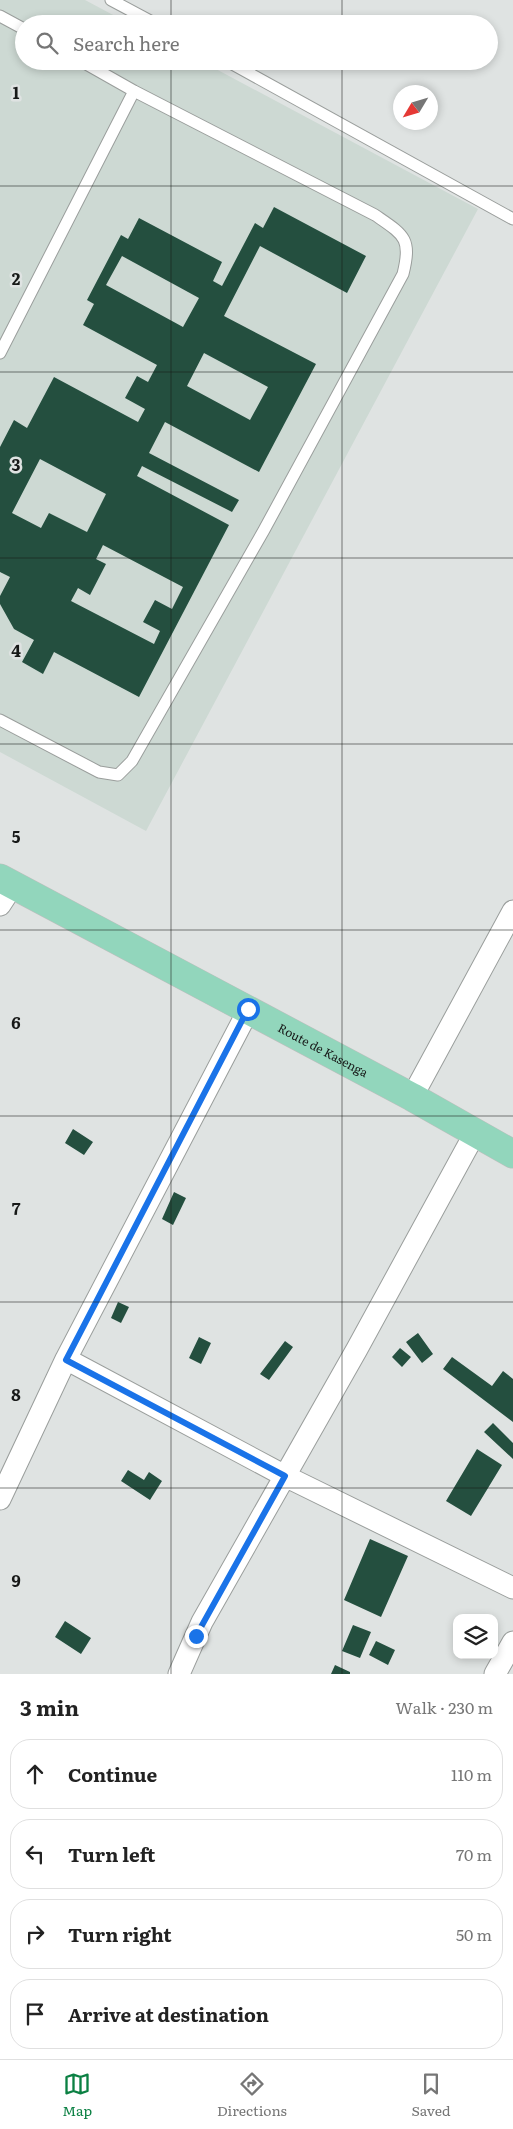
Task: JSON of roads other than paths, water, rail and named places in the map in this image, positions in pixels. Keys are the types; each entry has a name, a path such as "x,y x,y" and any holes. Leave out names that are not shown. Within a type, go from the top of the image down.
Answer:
{"highway":[{"name":"Route de Kasenga","path":"4,889 248,1009 412,1097 513,1154"}],"street":[{"path":"412,1097 513,911"},
{"path":"0,1499 66,1360 248,1009"},
{"path":"179,1674 202,1622 475,1133"},
{"path":"66,1360 285,1476 513,1588"},
{"path":"495,1674 513,1642"}],"lane":[{"path":"111,0 139,15"},
{"path":"0,16 15,24"},
{"path":"0,720 99,772 118,775 132,761 264,530 389,300 402,274 408,251 399,232 375,215 97,70"},
{"path":"242,70 513,219"},
{"path":"0,353 134,91"}]}
